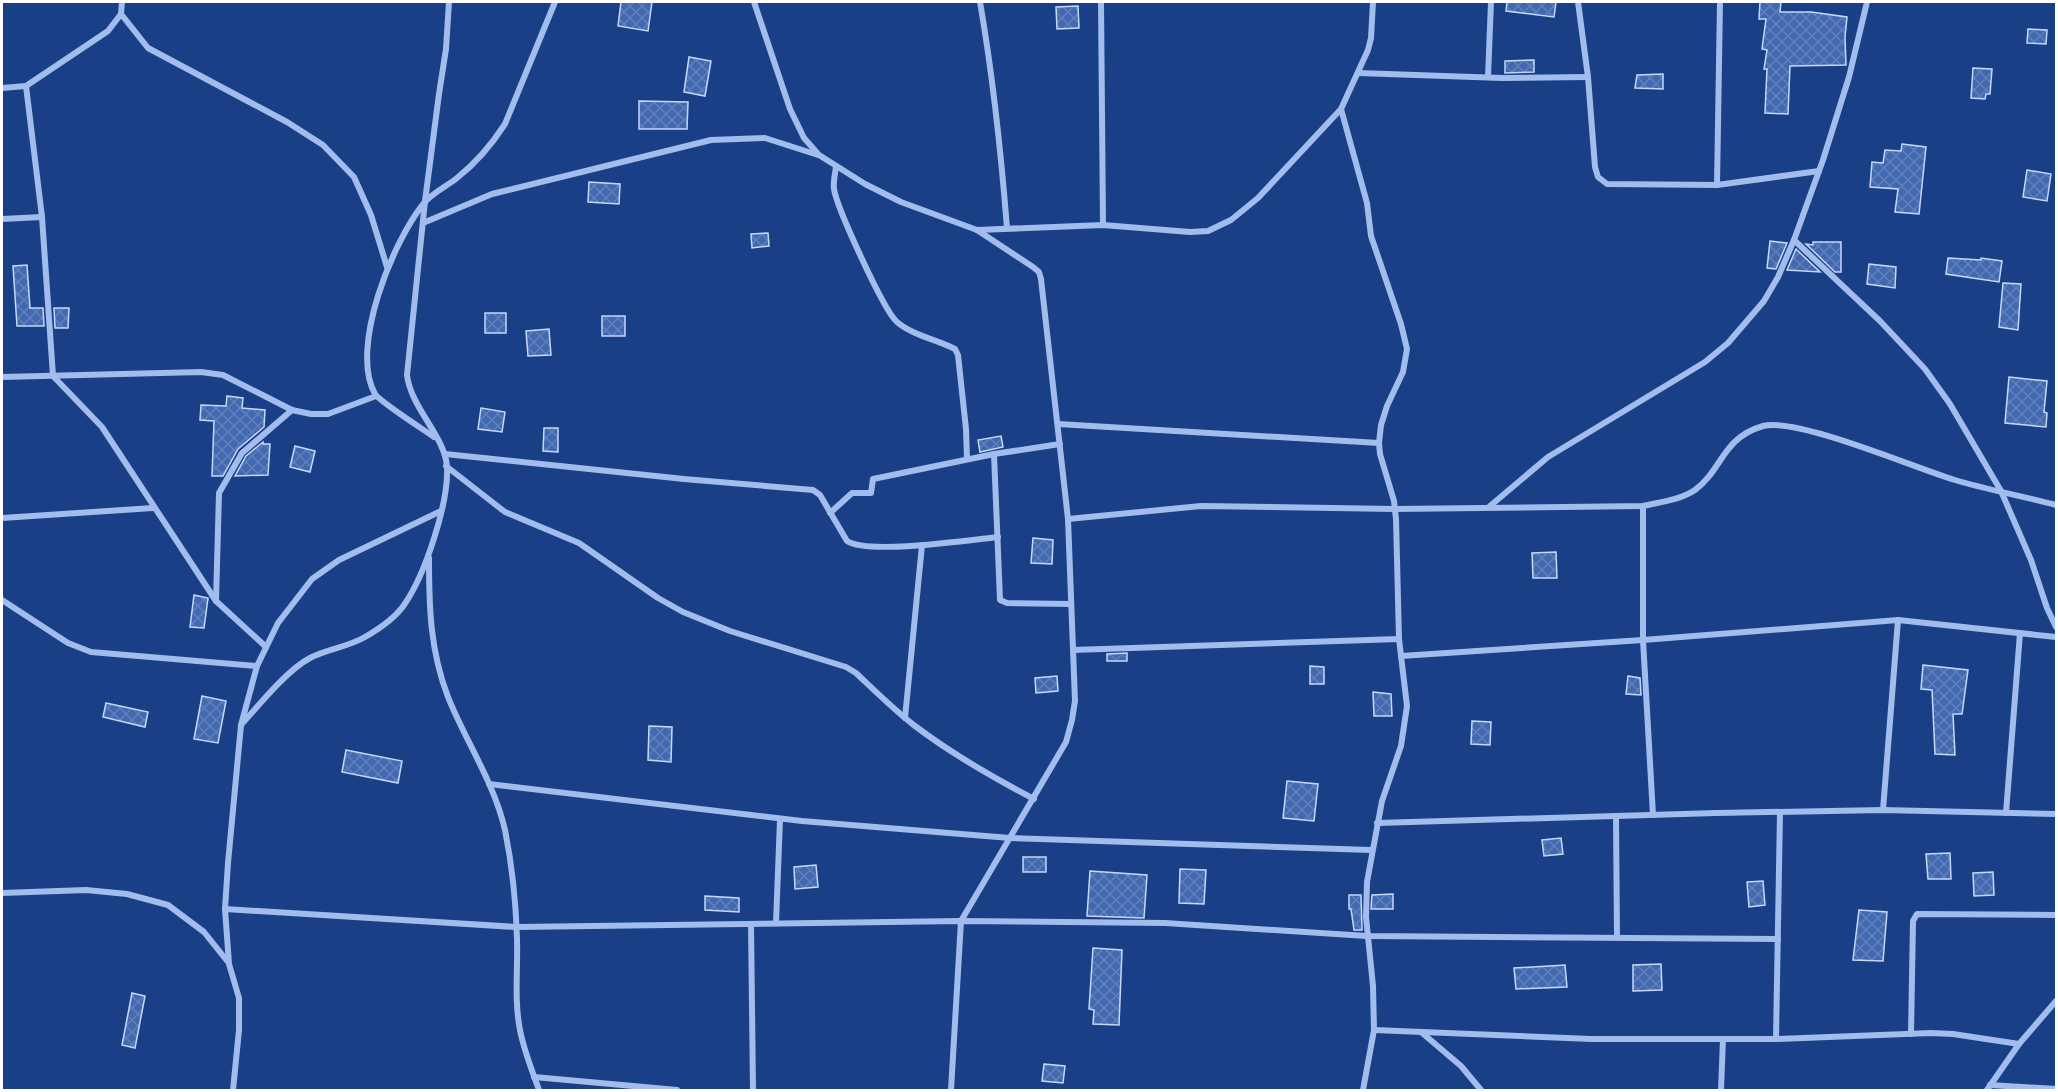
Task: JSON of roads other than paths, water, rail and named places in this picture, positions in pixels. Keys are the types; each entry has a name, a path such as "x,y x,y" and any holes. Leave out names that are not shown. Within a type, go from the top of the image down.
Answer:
{"street":[{"path":"2,88 26,86 108,31 121,14 122,2"},
{"path":"241,725 292,671 309,658 364,638 390,620 404,606 419,578 441,511 447,478 445,454 412,394 407,375 425,201 446,50 449,2"},
{"path":"435,437 376,396 368,369 368,334 387,268 405,233 425,201 458,178 494,142 505,124 555,2"},
{"path":"754,2 796,123 804,138 819,155 836,167 901,202 977,230 1039,272 1068,519 1073,650 1072,720 1066,742 962,921 951,1090"},
{"path":"980,2 999,138 1007,228"},
{"path":"1101,2 1103,225"},
{"path":"977,230 1103,225 1190,232 1208,231 1231,220 1258,198 1341,109 1368,50 1373,2"},
{"path":"1488,77 1491,2"},
{"path":"1578,2 1588,77 1595,167 1598,177 1607,184 1620,186 1717,185 1819,171"},
{"path":"1717,185 1720,2"},
{"path":"1490,507 1548,457 1705,362 1728,343 1764,301 1778,277 1794,240 1819,171 1849,77 1867,2"},
{"path":"121,14 148,48 287,122 323,145 354,177 371,215 387,268"},
{"path":"1358,73 1588,77"},
{"path":"26,86 42,217 53,376 102,427 216,601 265,646"},
{"path":"1341,109 1367,203 1371,236 1401,324 1407,349 1403,372 1387,406 1378,443 1394,509 1399,639 1407,706 1401,746 1382,801 1371,850 1367,882 1366,917 1373,986 1374,1030 1363,1090"},
{"path":"423,223 492,194 711,140 765,138 819,155"},
{"path":"836,167 833,181 836,199 867,269 893,317 904,326 956,349 966,429 967,459"},
{"path":"2,219 42,217"},
{"path":"1794,240 1880,321 1925,369 1950,404 2001,491 2031,560 2056,627"},
{"path":"2,377 190,372 223,375 292,410 311,414 328,414 376,396"},
{"path":"216,601 219,493 242,453 292,410"},
{"path":"1058,424 1378,443"},
{"path":"1068,519 1201,506 1394,509 1643,506 1678,498 1693,491 1702,484 1732,442 1749,431 1765,425 1796,427 1956,480 2056,504"},
{"path":"830,513 852,493 871,493 873,479 967,459 1060,444"},
{"path":"445,454 813,490 820,495 852,544 922,545 998,537"},
{"path":"994,454 1000,600 1007,603 1071,604"},
{"path":"447,466 505,512 579,543 658,598 683,612 730,631 846,667 905,718 973,766 1034,799"},
{"path":"1643,506 1643,640 1653,815"},
{"path":"2,518 153,508"},
{"path":"233,1090 239,1030 239,998 229,964 225,909 230,827 241,725 257,666 278,623 312,579 339,560 441,511"},
{"path":"905,718 922,545"},
{"path":"429,552 431,634 437,662 448,698 489,784 505,830 516,927 517,1009 520,1029 538,1090"},
{"path":"2,600 68,643 92,652 257,666"},
{"path":"1883,810 1898,620"},
{"path":"1401,656 1898,620 2056,637"},
{"path":"2006,813 2020,633"},
{"path":"1073,650 1399,639"},
{"path":"489,784 780,819 1010,838 1371,850"},
{"path":"1377,823 1883,810 2056,814"},
{"path":"1776,1039 1780,812"},
{"path":"1616,816 1617,937"},
{"path":"776,923 780,819"},
{"path":"2,893 86,890 127,894 168,905 204,932 229,964"},
{"path":"225,909 516,927 962,921 1165,923 1367,936 1778,939"},
{"path":"1911,1034 1913,921 1917,914 2056,915"},
{"path":"751,924 753,1090"},
{"path":"1988,1088 2019,1044 2056,1001"},
{"path":"1374,1030 1591,1039 1776,1039 1953,1034 2019,1044"},
{"path":"1420,1032 1461,1066 1481,1090"},
{"path":"1721,1090 1724,1039"},
{"path":"534,1077 677,1090"},
{"path":"1988,1088 2056,1089"}]}
